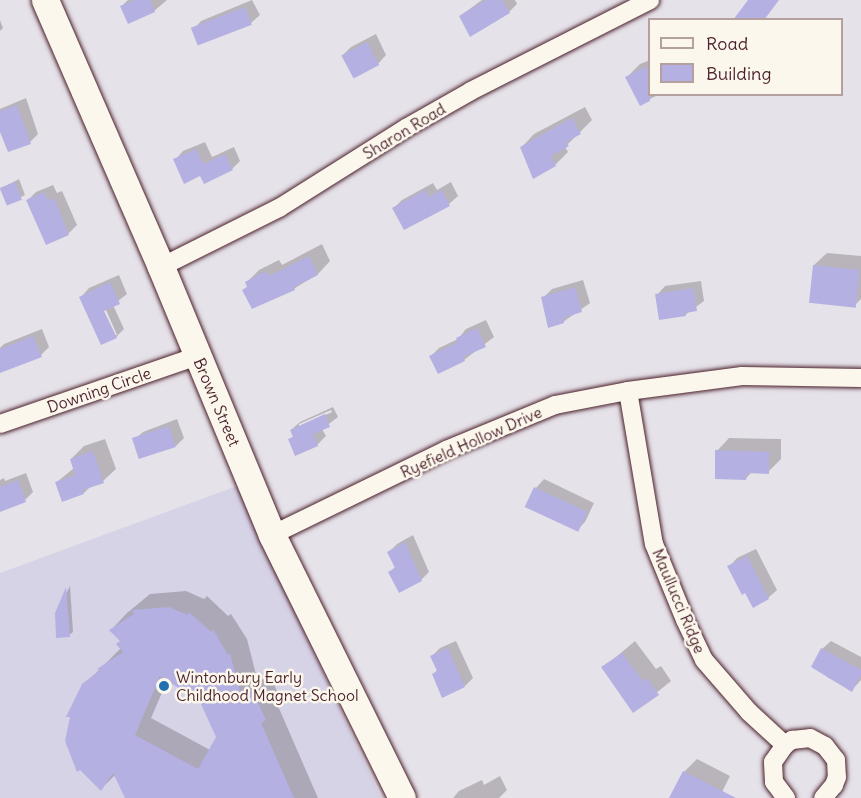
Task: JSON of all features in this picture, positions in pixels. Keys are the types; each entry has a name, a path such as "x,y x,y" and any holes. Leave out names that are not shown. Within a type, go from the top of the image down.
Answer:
{"street":[{"name":"Brown Street","path":"45,0 161,267 272,535 402,798"},
{"name":"Sharon Road","path":"161,267 279,208 406,128 471,91 650,0"},
{"name":"Downing Circle","path":"0,424 198,356"},
{"name":"Ryefield Hollow Drive","path":"272,535 498,427 555,405 628,391 742,376 861,378"},
{"name":"Maullucci Ridge","path":"628,391 654,544 685,620 704,660 749,712 785,745"},
{"path":"786,798 778,791 772,772 778,752 792,740 810,738 818,741 831,752 837,768 834,785 823,798"}],"shaded area":[{"name":"Wintonbury Early Childhood Magnet School","path":"237,486 381,798 0,798 0,573"}],"building":[{"path":"135,0 150,0 155,12 128,24 120,6"},
{"path":"486,0 502,0 510,13 470,37 459,16"},
{"path":"748,0 779,0 766,18 734,18"},
{"path":"245,7 252,25 198,46 191,28"},
{"path":"367,42 379,65 354,79 341,56"},
{"path":"648,66 650,101 640,106 625,77"},
{"path":"17,105 31,144 8,152 0,132 0,111"},
{"path":"572,118 581,134 566,142 569,146 551,156 556,166 533,179 520,147"},
{"path":"196,149 203,164 225,154 233,170 204,184 200,176 184,184 173,159"},
{"path":"15,182 22,200 7,205 0,188"},
{"path":"425,190 428,197 442,190 450,206 404,230 392,208"},
{"path":"44,192 48,201 54,198 69,235 46,245 26,200"},
{"path":"309,256 318,275 294,287 295,290 252,309 242,290 247,287 245,282 266,271 269,276"},
{"path":"813,265 860,270 856,308 809,303"},
{"path":"110,282 120,304 104,311 117,338 101,345 79,297"},
{"path":"575,287 582,312 563,318 564,323 548,328 541,297"},
{"path":"693,288 697,311 685,313 686,316 659,320 655,294"},
{"path":"477,328 486,347 463,357 465,361 438,374 429,356 458,342 456,338"},
{"path":"33,336 42,357 0,373 0,349"},
{"path":"325,414 330,427 313,434 318,446 295,456 288,439 293,437 290,430"},
{"path":"169,426 176,447 139,459 132,438"},
{"path":"715,450 769,452 769,474 747,473 746,480 715,479"},
{"path":"93,451 104,483 83,490 84,494 62,502 55,482 75,475 70,459"},
{"path":"18,480 26,502 0,512 0,487"},
{"path":"534,487 587,512 578,532 525,507"},
{"path":"405,542 422,581 399,593 388,572 395,568 387,552"},
{"path":"747,556 769,599 753,608 745,593 742,595 727,566"},
{"path":"66,587 70,637 56,638 55,613"},
{"path":"169,607 188,615 189,612 211,632 213,629 228,655 230,654 242,698 253,692 266,720 261,723 294,798 125,798 113,773 101,791 80,770 77,772 65,741 70,717 66,717 82,684 100,670 97,669 123,652 116,644 120,641 109,630 134,614 132,610","holes":["160,676 200,702 216,737 198,769 135,735"]},
{"path":"448,648 465,687 442,698 432,674 437,671 430,656"},
{"path":"821,648 861,670 861,675 852,692 811,667"},
{"path":"622,653 643,681 647,678 659,695 633,713 601,667"},
{"path":"683,771 736,798 669,798"}],"place":[{"name":"Wintonbury Early Childhood Magnet School","path":"164,686"}]}
